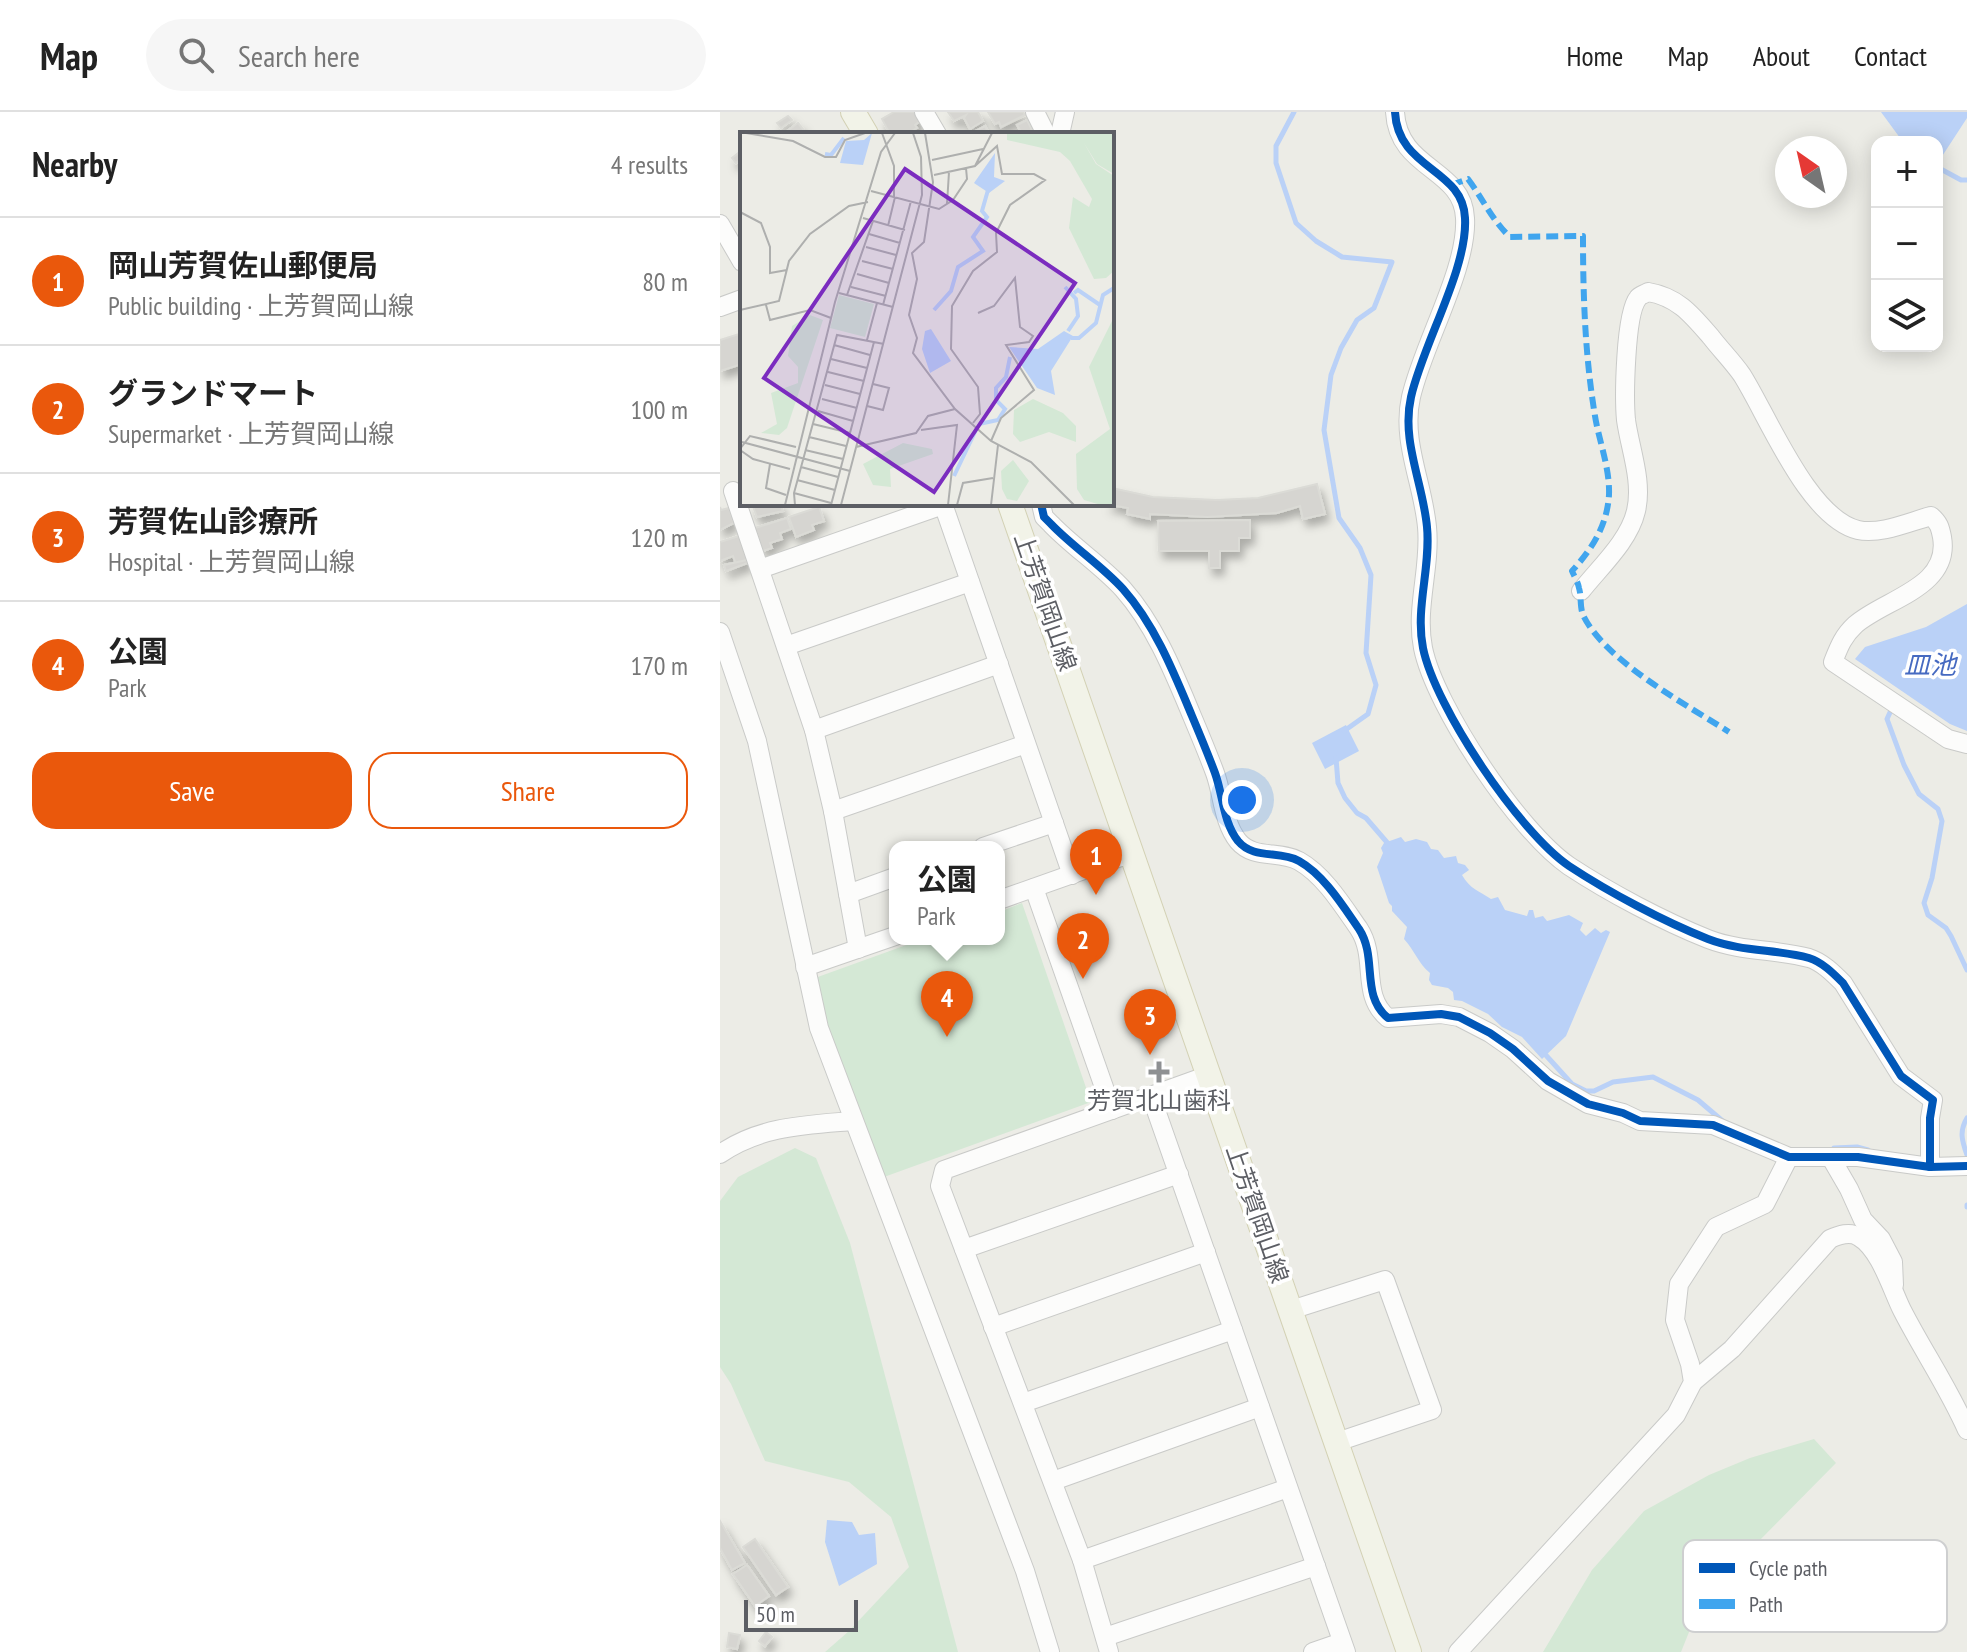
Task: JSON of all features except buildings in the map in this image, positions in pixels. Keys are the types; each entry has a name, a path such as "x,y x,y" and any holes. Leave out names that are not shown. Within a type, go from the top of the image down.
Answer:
{"main road":[{"path":"853,112 865,132"},
{"name":"上芳賀岡山線","path":"1011,506 1409,1652"}],"street":[{"path":"924,112 936,132"},
{"path":"1035,112 1045,132"},
{"path":"1060,132 1065,112"},
{"path":"1395,112 1396,125 1413,154 1455,188 1463,203 1466,219 1455,273 1416,376 1408,424 1409,446 1423,498 1427,529 1428,551 1421,622 1423,647 1441,698 1511,807 1536,837 1567,865 1709,939 1746,950 1811,958 1831,971 1850,994 1901,1076 1933,1100 1930,1160"},
{"path":"720,224 740,259"},
{"path":"1581,591 1632,525 1637,507 1637,484 1626,417 1627,341 1631,315 1638,298 1648,292 1664,294 1692,314 1741,374 1778,442 1814,496 1842,523 1858,530 1874,531 1931,516 1939,524 1943,544 1936,570 1925,582 1857,623 1842,638 1833,662 1948,739 1967,744"},
{"path":"720,307 740,300"},
{"path":"732,491 814,730 833,811 858,949"},
{"path":"760,569 937,506"},
{"path":"944,506 1072,875"},
{"path":"1041,506 1044,517 1117,583 1152,630 1192,715 1216,774 1230,829 1238,841 1247,850 1284,856 1309,869 1323,882 1360,931 1367,944 1370,984 1377,1009 1388,1018 1441,1014 1459,1017 1513,1049 1548,1081 1588,1104 1640,1121 1713,1125 1789,1157 1930,1160 1967,1166"},
{"path":"786,646 970,582"},
{"path":"720,632 757,741 819,1028 1025,1571 1050,1652"},
{"path":"814,730 999,664"},
{"path":"833,811 1026,744"},
{"path":"1001,841 1054,823"},
{"path":"1005,898 1132,853"},
{"path":"848,894 889,879"},
{"path":"1034,888 1112,1110"},
{"path":"805,967 889,938"},
{"path":"1209,1075 944,1170 940,1186 1082,1560 1107,1645 1316,1566"},
{"path":"1151,1096 1344,1647 1313,1652"},
{"path":"720,1154 736,1142 767,1131 853,1121"},
{"path":"1693,1382 1675,1320 1679,1284 1716,1227 1765,1204 1789,1157"},
{"path":"1831,1158 1863,1220 1881,1239 1893,1262 1894,1288"},
{"path":"964,1249 1179,1174"},
{"path":"1458,1652 1676,1415 1693,1382 1732,1349 1830,1239 1842,1234 1858,1235 1871,1249 1894,1288 1901,1309 1949,1390 1967,1430"},
{"path":"993,1327 1206,1252"},
{"path":"1291,1310 1385,1280 1432,1410 1337,1442"},
{"path":"1023,1403 1233,1330"},
{"path":"1053,1481 1260,1407"},
{"path":"1082,1560 1288,1488"}],"green space":[{"path":"1022,903 1091,1102 884,1177 829,1034 815,978 906,945 1005,945 1005,910"},
{"path":"795,1148 816,1158 850,1243 958,1652 825,1652 909,1567 891,1517 849,1482 765,1461 731,1384 720,1367 720,1201 738,1177"},
{"path":"1814,1439 1836,1463 1760,1540 1683,1540 1683,1632 1689,1632 1681,1652 1543,1652 1592,1570 1644,1511 1709,1475 1750,1458"}],"water":[{"path":"1881,112 1967,112 1967,118 1943,155 1943,136 1899,136"},
{"name":"皿池","path":"1967,604 1967,731 1950,724 1855,659 1865,647 1926,627"},
{"path":"1346,725 1359,751 1325,769 1312,743"},
{"path":"1401,837 1405,842 1416,839 1427,842 1444,858 1456,856 1458,863 1469,870 1462,875 1468,884 1491,899 1498,897 1505,910 1527,916 1529,910 1533,910 1535,918 1543,916 1547,921 1569,915 1583,923 1580,930 1586,936 1595,928 1601,933 1606,930 1610,932 1566,1036 1542,1059 1522,1037 1502,1027 1488,1014 1454,1000 1453,992 1448,988 1432,985 1430,973 1404,939 1407,927 1392,911 1377,867 1384,843"},
{"path":"827,1520 852,1522 859,1535 875,1533 877,1564 839,1586 825,1542"}],"waterway":[{"path":"1294,112 1276,146 1276,163 1296,223 1316,241 1342,257 1392,262 1374,308 1357,320 1341,348 1331,375 1324,430 1339,518 1360,548 1371,575 1366,653 1376,685 1368,714 1344,731"},
{"path":"1943,170 1967,180"},
{"path":"1892,708 1887,719 1904,765 1919,794 1938,809 1942,821 1932,878 1924,903 1928,915 1946,928 1967,970"},
{"path":"1336,758 1338,783 1345,798 1391,847"},
{"path":"1543,1052 1572,1084 1586,1091 1594,1091 1613,1082 1653,1077 1698,1100 1725,1123"},
{"path":"1967,1118 1962,1136 1967,1155"},
{"path":"1834,1148 1868,1150"}],"marked path":[{"path":"1451,185 1468,179 1510,237 1583,236 1589,371 1609,495 1597,536 1572,571 1582,613 1595,634 1629,666 1729,732"}],"cycle path":[{"path":"1395,112 1399,131 1407,146 1454,188 1462,201 1465,218 1460,260 1417,376 1409,413 1411,446 1425,511 1428,542 1421,633 1431,673 1444,702 1461,734 1504,798 1527,826 1569,866 1637,906 1708,939 1809,958 1835,975 1901,1076 1933,1100 1930,1167"},
{"path":"1041,506 1044,517 1123,589 1154,634 1204,744 1218,781 1229,825 1238,841 1251,851 1291,858 1308,867 1332,892 1359,929 1368,952 1374,998 1388,1018 1441,1014 1459,1017 1490,1033 1548,1081 1588,1104 1640,1121 1713,1125 1789,1157 1858,1157 1930,1167 1967,1166"}],"place":[{"name":"岡山芳賀佐山郵便局","path":"1096,895"},
{"name":"グランドマート","path":"1083,979"},
{"name":"公園","path":"947,1037"},
{"name":"芳賀佐山診療所","path":"1150,1055"},
{"name":"芳賀北山歯科","path":"1159,1072"}]}
